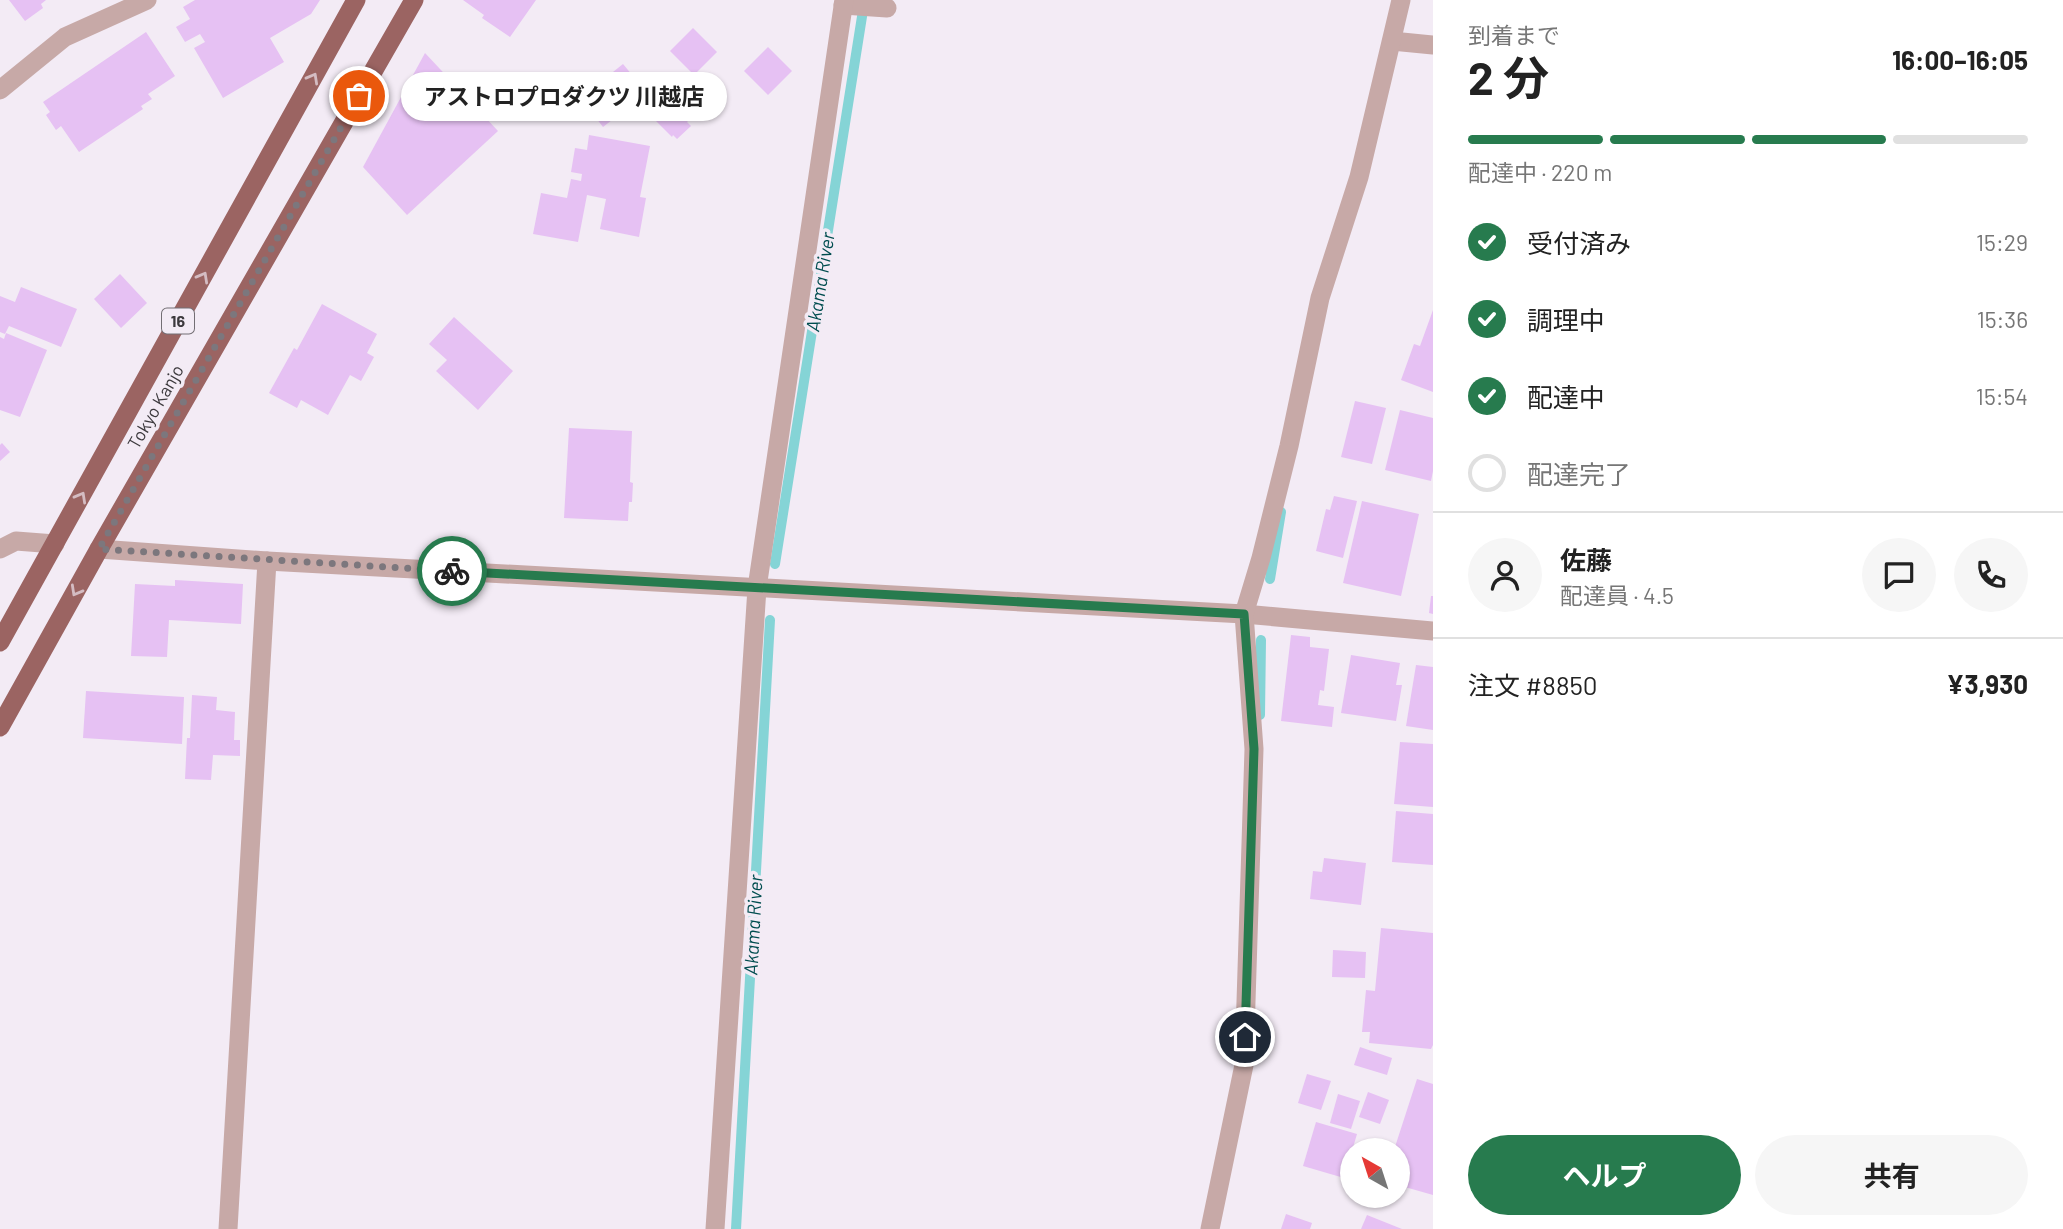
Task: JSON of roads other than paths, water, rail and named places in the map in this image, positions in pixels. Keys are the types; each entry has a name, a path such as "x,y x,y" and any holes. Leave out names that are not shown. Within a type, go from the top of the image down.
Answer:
{"highway":[{"name":"Tokyo Kanjo","path":"0,642 356,0"},
{"name":"Tokyo Kanjo","path":"0,727 414,0"}],"street":[{"path":"0,90 65,37 147,0"},
{"path":"1210,1229 1244,1065 1254,749 1244,614 1286,458 1320,298 1359,177 1401,0"},
{"path":"715,1229 757,588 844,4 884,8"},
{"path":"1392,41 1433,45"},
{"path":"0,549 16,541 55,544"},
{"path":"99,549 267,561 1244,614 1433,631"},
{"path":"228,1229 267,561"}],"waterway":[{"name":"Akama River","path":"775,564 864,4"},
{"path":"1270,579 1281,512"},
{"name":"Akama River","path":"736,1229 770,620"},
{"path":"1260,715 1261,640"}],"place":[{"name":"アストロプロダクツ 川越店","path":"359,96"}]}
